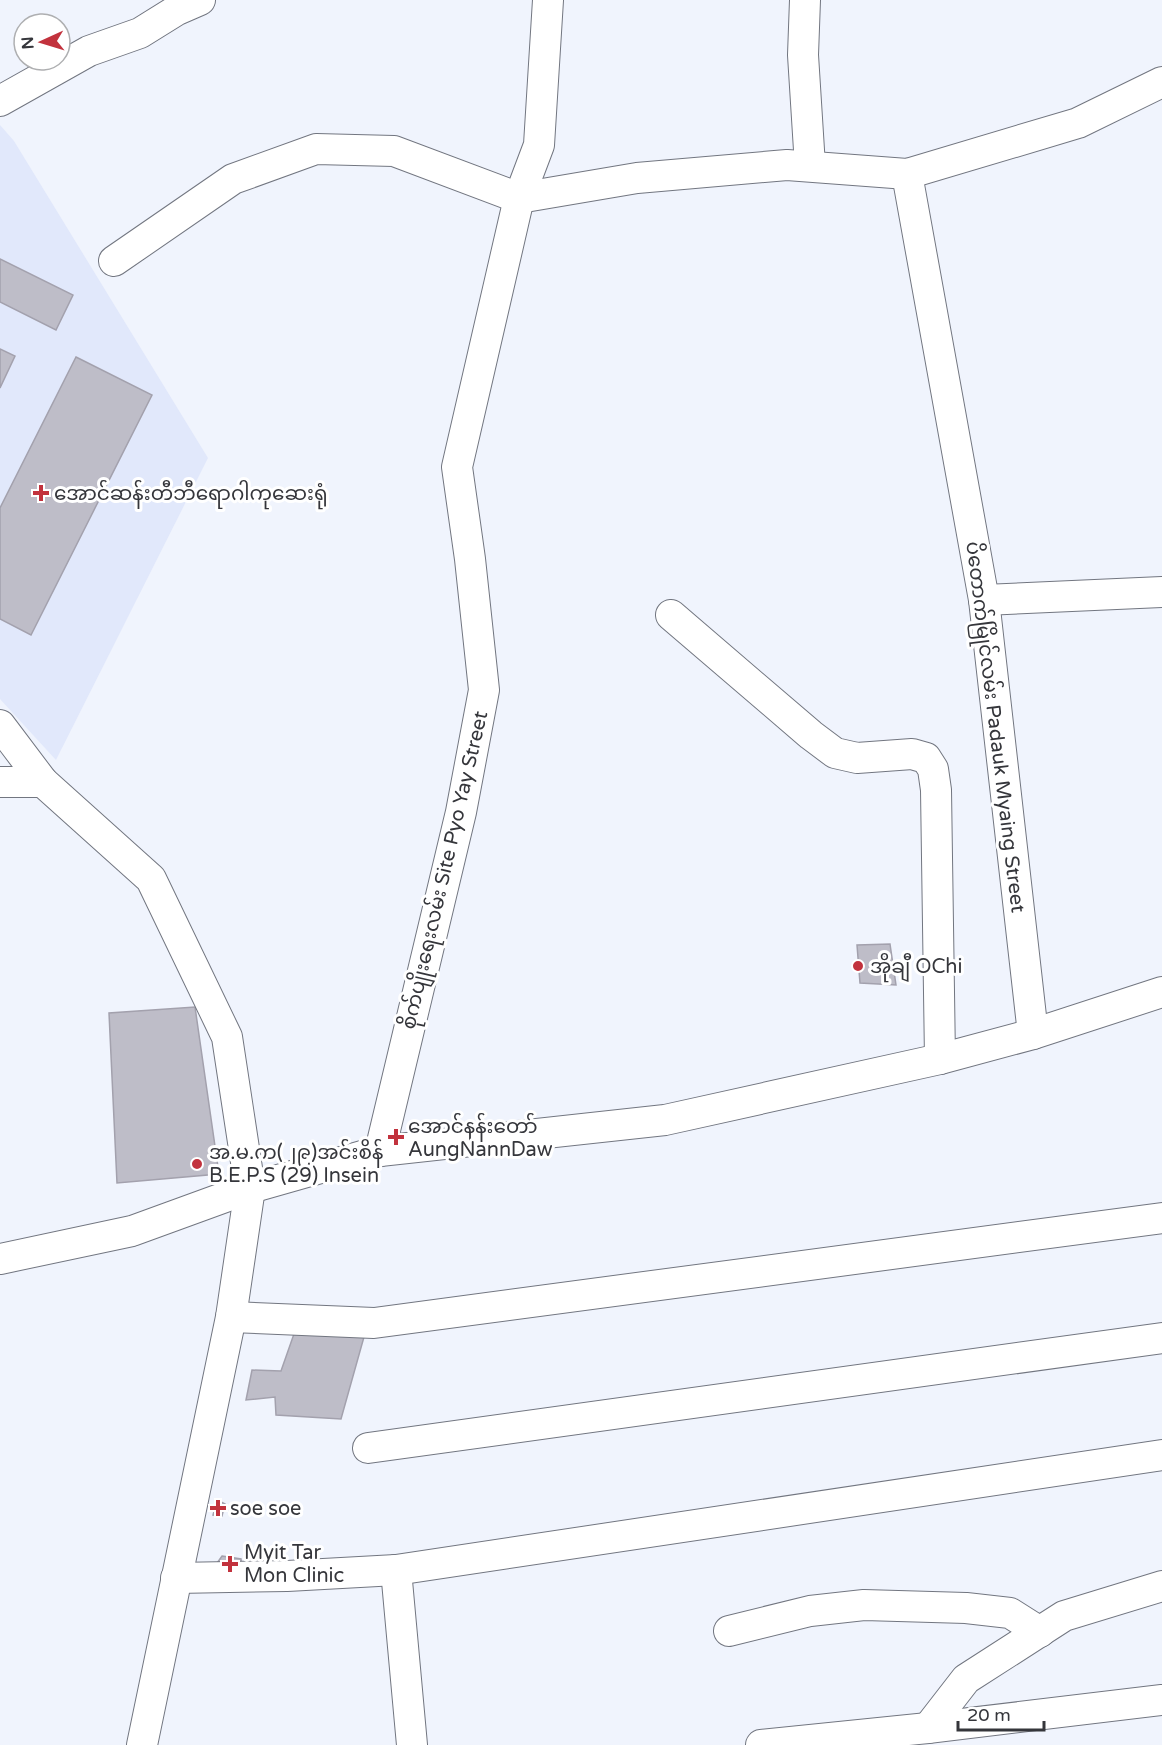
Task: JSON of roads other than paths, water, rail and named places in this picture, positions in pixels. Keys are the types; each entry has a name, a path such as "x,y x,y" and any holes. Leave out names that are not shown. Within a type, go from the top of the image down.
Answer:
{"street":[{"path":"0,101 89,51 140,33 177,10 200,0"},
{"name":"စိုက်ပျိုးရေးလမ်း Site Pyo Yay Street","path":"380,1151 461,812 484,690 470,559 457,467 519,198 538,145 548,0"},
{"path":"805,0 803,55 810,166"},
{"path":"114,261 233,179 316,149 394,151 519,198 637,178 787,165 907,174 1078,123 1162,82"},
{"name":"ပိတောက်မြိုင်လမ်း Padauk Myaing Street","path":"907,174 984,600 1033,1034"},
{"path":"984,600 1162,592"},
{"path":"671,615 835,753 857,758 912,754 926,758 933,769 936,790 940,1059"},
{"path":"0,725 43,782 151,879 227,1037 250,1188 231,1317 142,1745"},
{"path":"0,782 43,782"},
{"path":"0,1259 132,1231 250,1188 380,1151 665,1120 940,1059 1033,1034 1162,992"},
{"path":"231,1317 374,1323 1162,1218"},
{"path":"368,1448 1162,1338"},
{"path":"176,1578 287,1576 396,1570 1162,1455"},
{"path":"396,1570 412,1745"},
{"path":"928,1728 966,1679 1064,1616 1162,1586"},
{"path":"729,1631 810,1611 864,1605 966,1608 1010,1613 1040,1632"},
{"path":"761,1745 1162,1700"}],"place":[{"name":"အောင်ဆန်းတီဘီရောဂါကုဆေးရုံ","path":"41,493"},
{"name":"အိုချီ OChi","path":"858,966"},
{"name":"အောင်နန်းတော် AungNannDaw","path":"396,1137"},
{"name":"အ.မ.က(၂၉)အင်းစိန် B.E.P.S (29) Insein","path":"197,1164"},
{"name":"soe soe","path":"218,1508"},
{"name":"Myit Tar Mon Clinic","path":"230,1564"}]}
